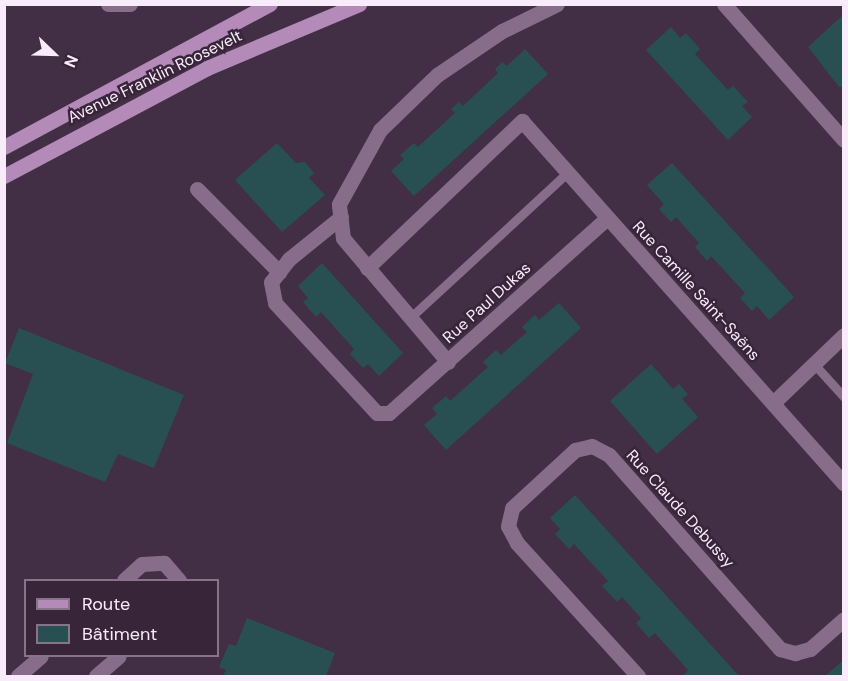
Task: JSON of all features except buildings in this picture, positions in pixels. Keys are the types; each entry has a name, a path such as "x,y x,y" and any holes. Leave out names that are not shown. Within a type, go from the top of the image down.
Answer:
{"street":[{"path":"108,4 129,4"},
{"name":"Avenue Franklin Roosevelt","path":"4,147 270,4"},
{"name":"Avenue Franklin Roosevelt","path":"4,176 207,68 359,4"},
{"path":"448,362 412,316 367,268 343,238 339,204 355,170 388,122 436,75 502,30 557,4"},
{"path":"724,4 843,140"},
{"name":"Rue Camille Saint-Saëns","path":"367,268 522,121 843,484"},
{"path":"196,189 279,272 289,259 341,217"},
{"name":"Rue Paul Dukas","path":"279,272 271,282 275,303 377,413 389,413 607,218"},
{"path":"773,403 843,335"},
{"name":"Rue Claude Debussy","path":"638,676 517,543 508,526 512,508 575,450 592,446 609,455 780,649 795,653 810,649 843,619"},
{"path":"124,579 142,564 164,563 178,579"},
{"path":"18,676 40,657"},
{"path":"96,676 118,657"}],"lane":[{"path":"412,316 567,173"},
{"path":"814,364 843,397"}]}
